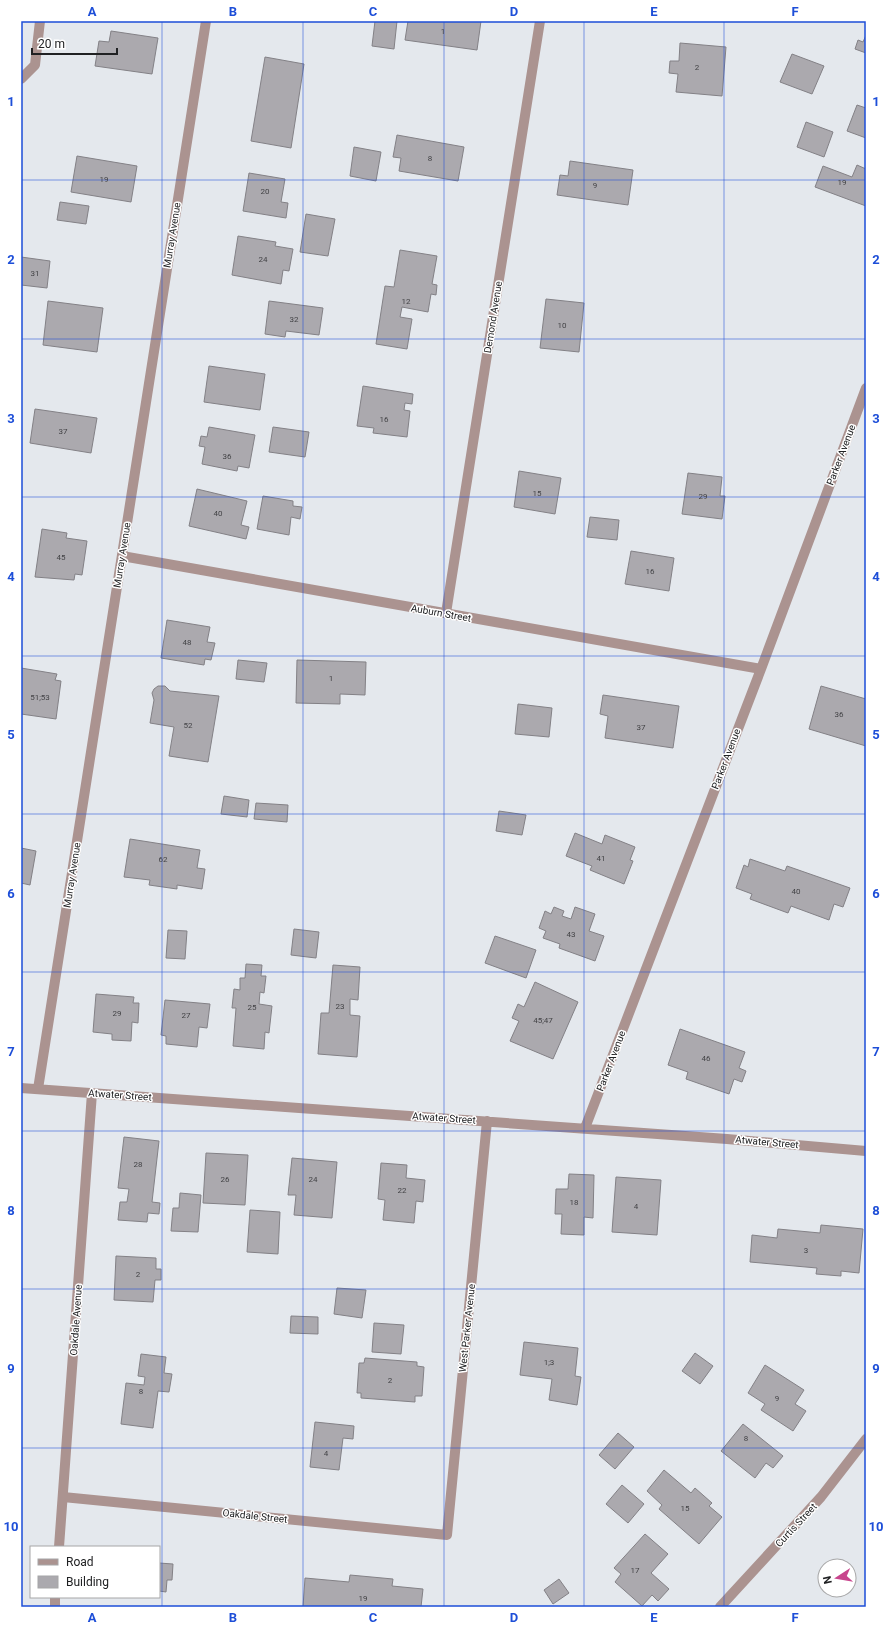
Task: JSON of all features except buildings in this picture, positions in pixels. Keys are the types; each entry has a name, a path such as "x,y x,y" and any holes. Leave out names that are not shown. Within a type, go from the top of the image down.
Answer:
{"street":[{"path":"21,79 35,65 40,21"},
{"name":"Murray Avenue","path":"38,1089 206,21"},
{"name":"Demond Avenue","path":"446,614 540,21"},
{"name":"Parker Avenue","path":"585,1128 761,669 866,388"},
{"name":"Auburn Street","path":"122,556 761,669"},
{"name":"Atwater Street","path":"21,1088 727,1138 866,1151"},
{"name":"Oakdale Avenue","path":"59,1546 92,1093"},
{"name":"West Parker Avenue","path":"447,1534 487,1121"},
{"name":"Curtis Street","path":"720,1607 822,1497 866,1439"},
{"name":"Oakdale Street","path":"63,1497 447,1534"}]}
